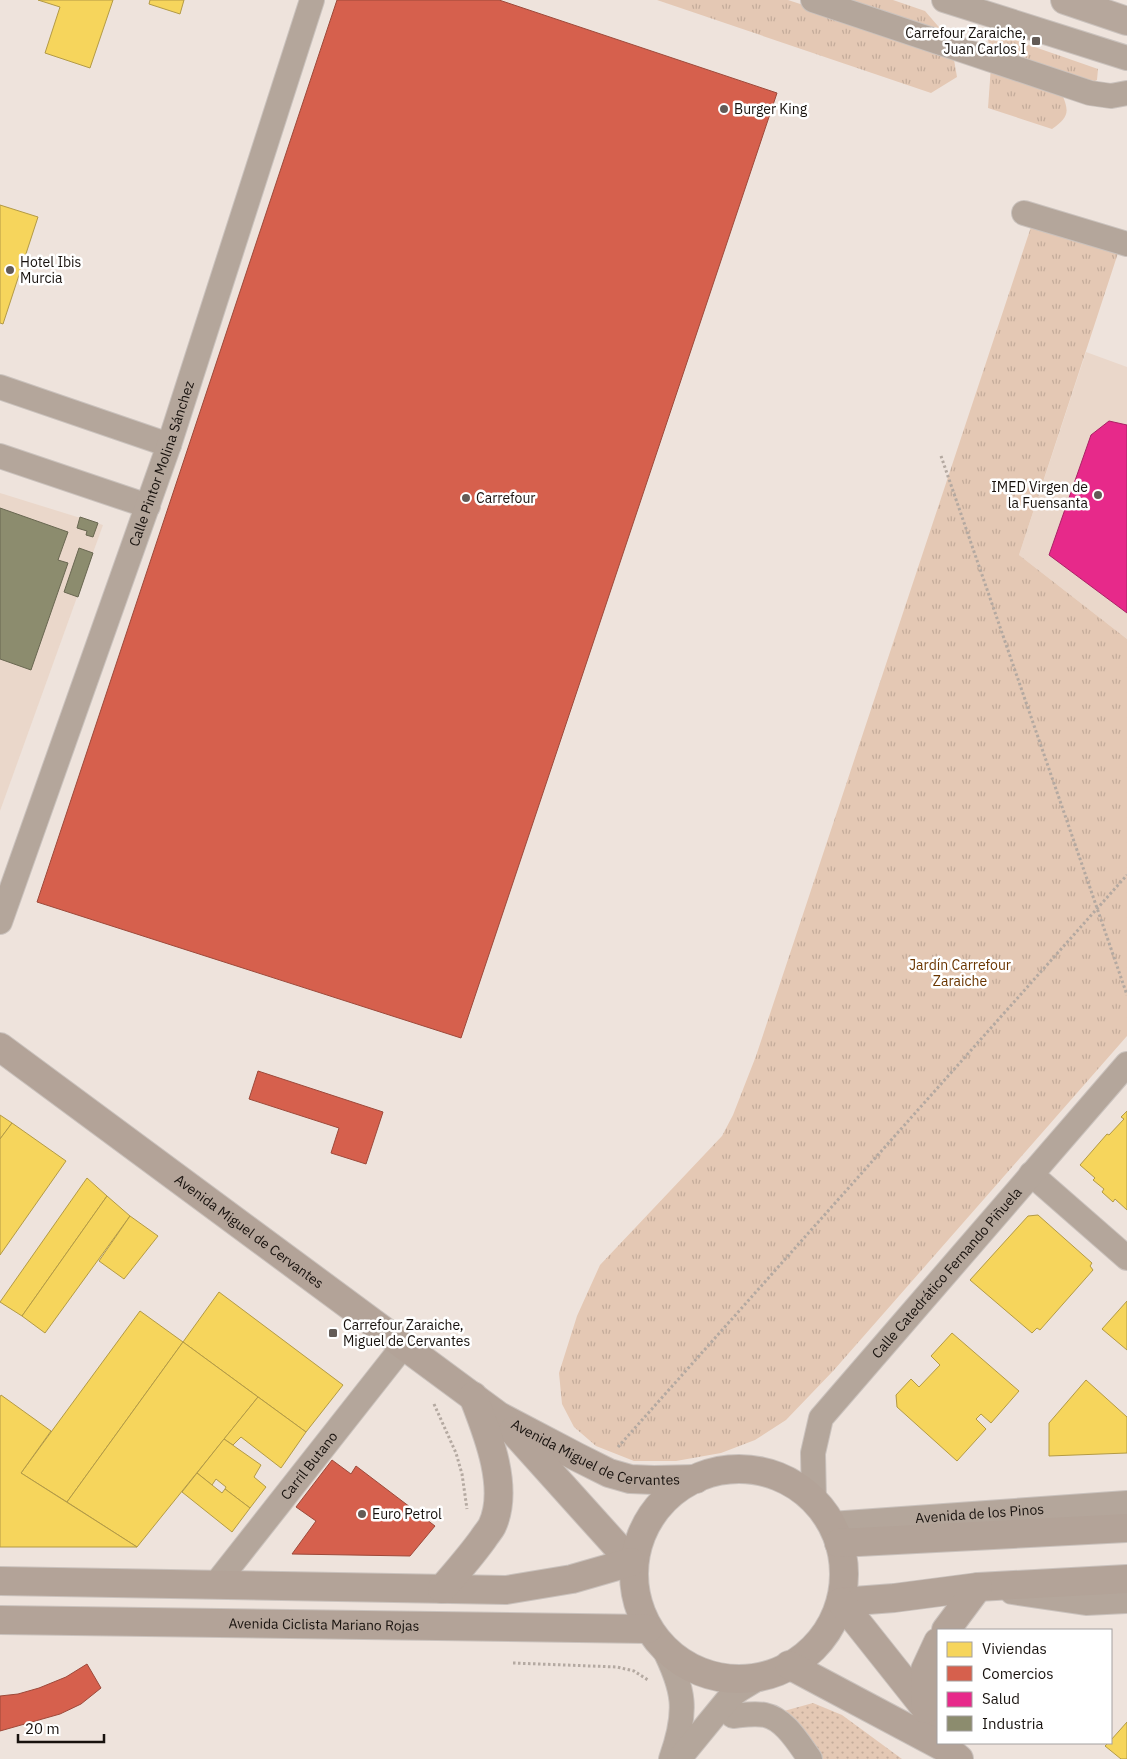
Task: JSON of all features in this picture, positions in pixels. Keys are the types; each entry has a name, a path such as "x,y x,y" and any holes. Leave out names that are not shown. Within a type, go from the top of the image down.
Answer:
{"main road":[{"path":"1066,0 1127,21"},
{"name":"Avenida Miguel de Cervantes","path":"0,1047 499,1416 599,1468 630,1479 696,1478"},
{"path":"442,1589 470,1558 492,1526 499,1501 495,1463 490,1439 473,1396"},
{"name":"Avenida Miguel de Cervantes","path":"499,1416 631,1562"},
{"path":"741,1469 766,1472 789,1482 814,1501 835,1533 844,1570 841,1602 830,1626 812,1649 789,1666 762,1676 748,1678 714,1676 696,1672 681,1664 655,1637 635,1589 631,1562 643,1532 659,1506 696,1478 718,1471 741,1469"},
{"name":"Avenida de los Pinos","path":"835,1533 1127,1528"},
{"path":"0,1581 506,1590 572,1579 631,1562"},
{"path":"841,1602 894,1598 978,1587 1127,1579"},
{"path":"947,1629 978,1587"},
{"path":"841,1602 937,1736"},
{"name":"Avenida Ciclista Mariano Rojas","path":"0,1620 655,1637"},
{"path":"937,1644 925,1670 937,1724"},
{"path":"789,1666 937,1740"}],"street":[{"name":"Calle Pintor Molina Sánchez","path":"0,922 169,445 312,0"},
{"path":"813,0 1090,93 1111,96 1127,93"},
{"path":"944,0 1127,58"},
{"path":"1024,213 1127,244"},
{"path":"0,387 169,445"},
{"path":"0,456 148,506"},
{"name":"Calle Catedrático Fernando Piñuela","path":"814,1501 813,1453 821,1418 1127,1064"},
{"path":"1031,1174 1127,1258"},
{"name":"Carril Butano","path":"215,1585 404,1345"},
{"name":"Avenida de los Pinos","path":"835,1533 1127,1503"},
{"path":"978,1587 1086,1603 1127,1601"},
{"path":"655,1637 679,1682 682,1717 671,1759"},
{"path":"679,1759 729,1698 762,1676"},
{"path":"732,1716 752,1714 766,1715 775,1719 786,1728 810,1759"}],"path":[{"path":"942,456 1127,995"},
{"path":"599,1468 1127,875"},
{"path":"433,1402 456,1453 462,1474 466,1509 470,1518"},
{"path":"513,1663 617,1667 634,1672 652,1684"}],"shaded area":[{"path":"1086,352 1127,367 1127,639 1019,555"},
{"path":"0,493 103,525 0,811"}],"green space":[{"path":"657,0 788,0 953,54 957,77 931,93"},
{"path":"843,0 893,0 925,11 944,33"},
{"path":"988,37 1006,37 1098,69 1097,80 1082,87 989,47"},
{"path":"991,66 1062,94 1067,110 1064,118 1052,129 988,108"},
{"name":"Jardín Carrefour Zaraiche","path":"1032,224 1119,250 1019,555 1127,639 1127,1036 834,1370 786,1420 755,1440 721,1453 676,1461 634,1461 596,1446 574,1427 562,1404 559,1373 577,1316 600,1265 722,1136 733,1115 756,1056"},
{"path":"813,1703 842,1715 902,1759 821,1759 784,1711"}],"building: Viviendas":[{"path":"38,0 113,0 90,68 45,53 60,7"},
{"path":"150,0 184,0 180,14 149,4"},
{"name":"Hotel Ibis Murcia","path":"0,205 38,217 3,324 0,323"},
{"path":"1127,1111 1127,1210 1115,1199 1113,1202 1102,1192 1104,1189 1080,1165 1107,1134 1109,1135 1124,1119 1121,1117"},
{"path":"0,1115 12,1123 0,1139"},
{"path":"12,1123 66,1161 0,1255 0,1139"},
{"path":"87,1178 107,1196 22,1316 0,1302"},
{"path":"107,1196 130,1216 45,1333 22,1316"},
{"path":"1038,1215 1092,1263 1090,1266 1093,1270 1040,1330 1037,1328 1032,1333 970,1280 1028,1216"},
{"path":"130,1216 158,1236 124,1279 99,1261"},
{"path":"219,1292 343,1385 306,1432 183,1342"},
{"path":"1127,1301 1127,1350 1102,1329"},
{"path":"140,1311 183,1342 67,1502 21,1473"},
{"path":"952,1333 1019,1391 991,1423 981,1414 976,1419 986,1429 957,1461 897,1407 896,1395 911,1379 919,1387 940,1365 931,1356"},
{"path":"183,1342 258,1397 137,1547 67,1502"},
{"path":"1086,1380 1127,1417 1127,1453 1049,1456 1049,1423"},
{"path":"1,1395 51,1431 21,1473 137,1547 0,1547"},
{"path":"258,1397 306,1432 281,1468 241,1437 233,1445 224,1439"},
{"path":"224,1439 261,1465 254,1477 266,1487 250,1508 225,1489 226,1487 216,1479 212,1485 197,1473"},
{"path":"197,1473 222,1493 225,1489 250,1508 232,1532 182,1492"},
{"path":"1127,1722 1127,1759 1121,1759 1105,1746 1112,1744 1112,1739"}],"building: Comercios":[{"path":"337,0 499,0 777,93 461,1038 37,902"},
{"path":"258,1071 383,1112 366,1164 331,1153 339,1128 249,1099"},
{"name":"Euro Petrol","path":"332,1460 351,1474 356,1466 435,1526 410,1556 292,1554 316,1521 296,1507"},
{"path":"87,1664 101,1688 81,1704 60,1714 0,1731 0,1696 18,1694 39,1688 66,1677"}],"building: Salud":[{"name":"IMED Virgen de la Fuensanta","path":"1109,421 1127,425 1127,613 1049,555 1091,435"}],"building: Industria":[{"path":"0,508 68,532 58,560 68,563 31,670 0,659"},
{"path":"80,517 98,523 93,537 86,535 87,531 77,528"},
{"path":"79,548 93,553 78,597 64,592"}],"place":[{"name":"Carrefour Zaraiche, Juan Carlos I","path":"1036,41"},
{"name":"Burger King","path":"724,109"},
{"name":"Hotel Ibis Murcia","path":"10,270"},
{"name":"IMED Virgen de la Fuensanta","path":"1098,495"},
{"name":"Carrefour","path":"466,498"},
{"name":"Carrefour Zaraiche, Miguel de Cervantes","path":"333,1333"},
{"name":"Euro Petrol","path":"362,1514"}]}
